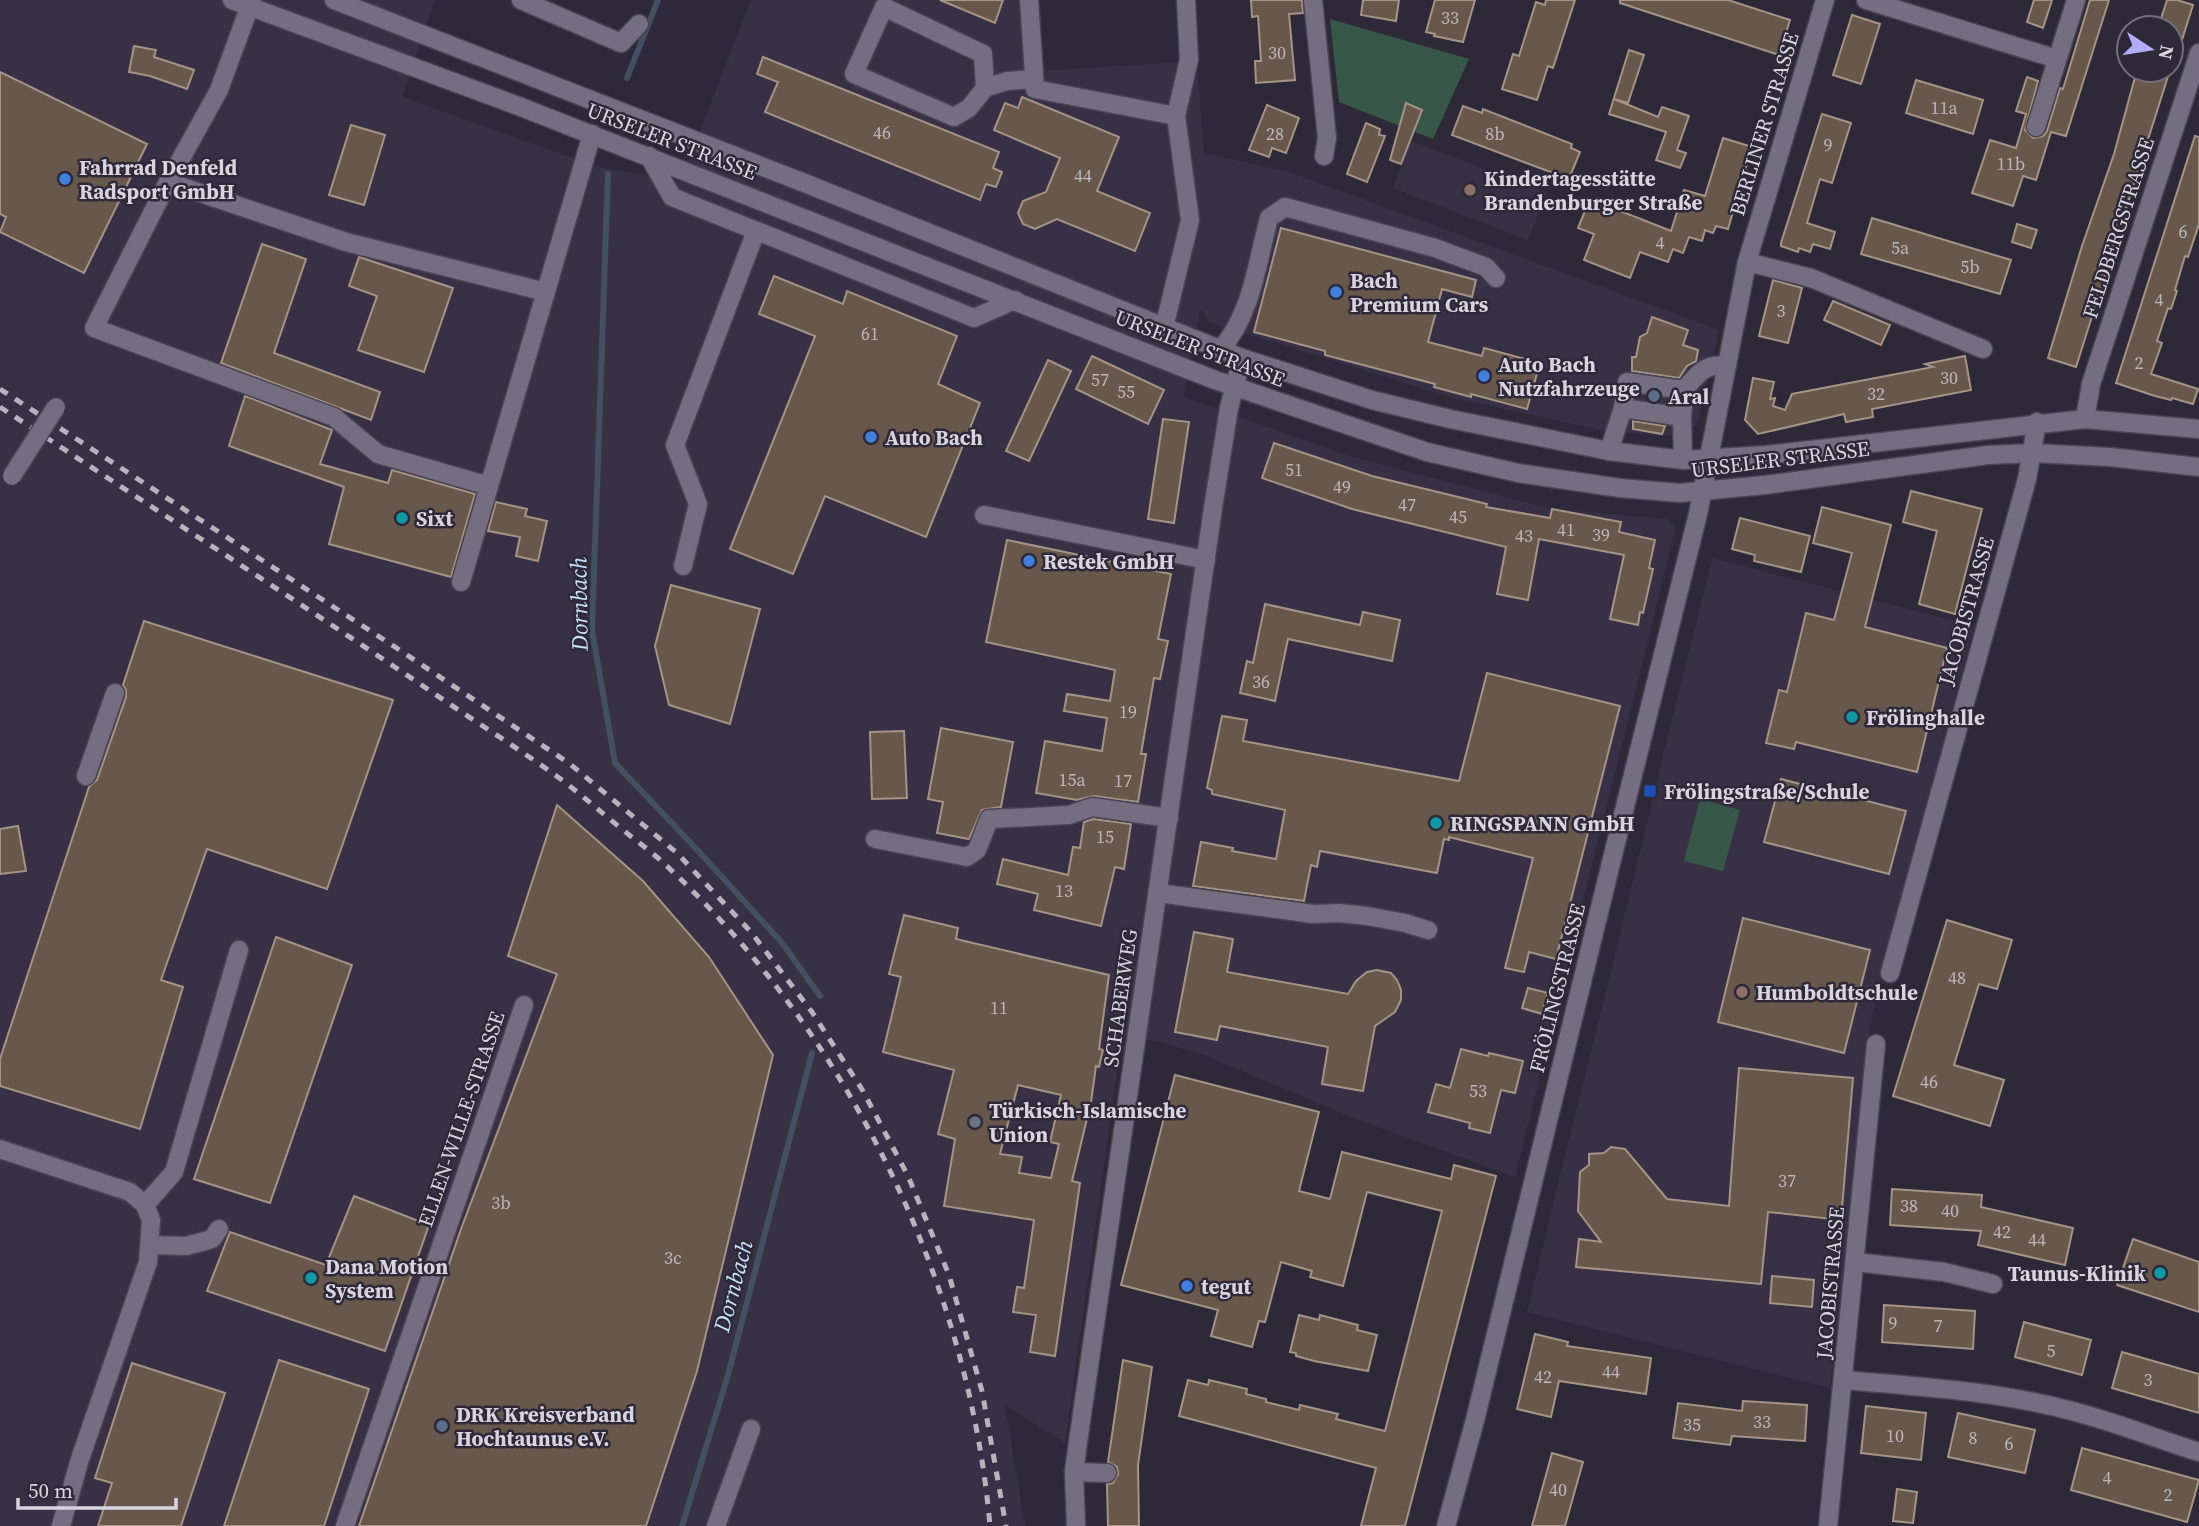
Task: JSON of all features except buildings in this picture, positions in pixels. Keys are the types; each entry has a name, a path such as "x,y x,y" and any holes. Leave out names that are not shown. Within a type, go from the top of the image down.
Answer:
{"street":[{"name":"URSELER STRASSE","path":"334,0 807,184 1242,358 1372,400 1487,428 1609,451 1684,460 1766,455 2037,422 2085,419 2199,429"},
{"path":"521,0 621,43 639,24"},
{"path":"1029,0 1035,89 1175,116"},
{"path":"1164,328 1191,220 1175,116 1189,59 1186,0"},
{"path":"1313,0 1327,138 1324,156"},
{"name":"BERLINER STRASSE","path":"1709,459 1747,262 1825,0"},
{"path":"1866,0 2057,59"},
{"path":"2036,127 2076,0"},
{"name":"URSELER STRASSE","path":"245,2 649,156 1235,387 1427,452 1518,473 1620,488 1680,493 1703,493 1988,455 2033,453 2110,457 2199,467"},
{"path":"245,2 219,90 168,182 94,328 334,417 378,454 489,486"},
{"path":"985,88 982,54 884,7 854,74 954,117 968,108 985,88 1007,81 1034,79"},
{"name":"FELDBERGSTRASSE","path":"2085,419 2091,384 2199,53"},
{"path":"461,582 592,134"},
{"path":"649,156 672,197 974,318 1015,300"},
{"path":"168,182 346,242 546,292"},
{"path":"1220,349 1232,336 1245,308 1269,218 1285,207 1435,248 1486,267 1496,278"},
{"path":"683,566 698,504 675,445 756,231"},
{"path":"1747,262 1811,278 1983,349"},
{"name":"SCHABERWEG","path":"1076,1526 1074,1472 1206,560 1229,408 1242,358"},
{"path":"1684,460 1684,390 1706,368 1714,365 1727,366"},
{"path":"1609,451 1623,408 1627,382 1684,390"},
{"path":"12,476 56,407"},
{"path":"1623,408 1682,417"},
{"name":"JACOBISTRASSE","path":"1890,973 2033,453 2037,422"},
{"name":"FRÖLINGSTRASSE","path":"1446,1526 1475,1420 1609,867 1658,681 1709,459"},
{"path":"984,515 1206,560"},
{"path":"86,776 115,693"},
{"path":"874,839 967,857 977,850 989,819 1069,815 1092,807 1169,818"},
{"path":"1158,893 1313,914 1367,916 1428,930"},
{"path":"145,1205 174,1172 239,950"},
{"name":"ELLEN-WILLE-STRASSE","path":"345,1526 524,1005"},
{"name":"JACOBISTRASSE","path":"1828,1526 1876,1044"},
{"path":"0,1149 130,1192 145,1205 151,1220 148,1262 80,1459 61,1526"},
{"path":"150,1245 186,1246 212,1239 219,1229"},
{"path":"1854,1262 1944,1272 1993,1284"},
{"path":"1844,1380 1954,1389 2027,1401 2073,1411 2199,1452"},
{"path":"716,1526 751,1429"},
{"path":"1074,1472 1107,1473"}],"shaded area":[{"path":"0,0 435,0 402,97 595,166 680,182 751,0 1037,0 1039,71 1183,62 1197,66 1204,153 1289,172 1719,330 1698,421 1693,429 1679,435 1662,436 1596,429 1450,397 1209,322 1201,309 1183,397 1352,457 1552,509 1667,519 1674,524 1675,529 1515,1177 1356,1119 1204,1055 1157,1041 1122,1037 1065,1443 1005,1405 1025,1526 0,1526"},
{"name":"Kindertagesstätte Brandenburger Straße","path":"1411,141 1547,193 1528,240 1393,188"},
{"name":"Humboldtschule","path":"1712,558 1974,626 1886,955 1870,1028 1830,1388 1527,1312"}],"green space":[{"path":"1330,19 1469,59 1433,139 1339,102"},
{"path":"1700,799 1740,810 1723,871 1684,861"}],"waterway":[{"name":"Dornbach","path":"627,78 658,0"},
{"name":"Dornbach","path":"608,174 592,630 615,763 783,944 820,996"},
{"name":"Dornbach","path":"682,1526 728,1375 812,1053"}],"railway":[{"path":"0,389 570,764 677,853 751,932 812,1012 863,1091 908,1176 949,1275 982,1391 1006,1526"},
{"path":"0,407 562,780 665,865 735,936 793,1009 845,1087 889,1170 927,1256 956,1344 978,1435 990,1526"}],"place":[{"name":"Fahrrad Denfeld Radsport GmbH","path":"65,179"},
{"name":"Kindertagesstätte Brandenburger Straße","path":"1470,190"},
{"name":"Bach Premium Cars","path":"1336,292"},
{"name":"Auto Bach Nutzfahrzeuge","path":"1484,376"},
{"name":"Aral","path":"1654,396"},
{"name":"Auto Bach","path":"871,437"},
{"name":"Sixt","path":"402,518"},
{"name":"Restek GmbH","path":"1029,561"},
{"name":"Frölinghalle","path":"1852,717"},
{"name":"Frölingstraße/Schule","path":"1650,791"},
{"name":"RINGSPANN GmbH","path":"1436,823"},
{"name":"Humboldtschule","path":"1742,992"},
{"name":"Türkisch-Islamische Union","path":"975,1122"},
{"name":"Taunus-Klinik","path":"2160,1273"},
{"name":"Dana Motion System","path":"311,1278"},
{"name":"tegut","path":"1187,1286"},
{"name":"DRK Kreisverband Hochtaunus e.V.","path":"442,1426"}]}
